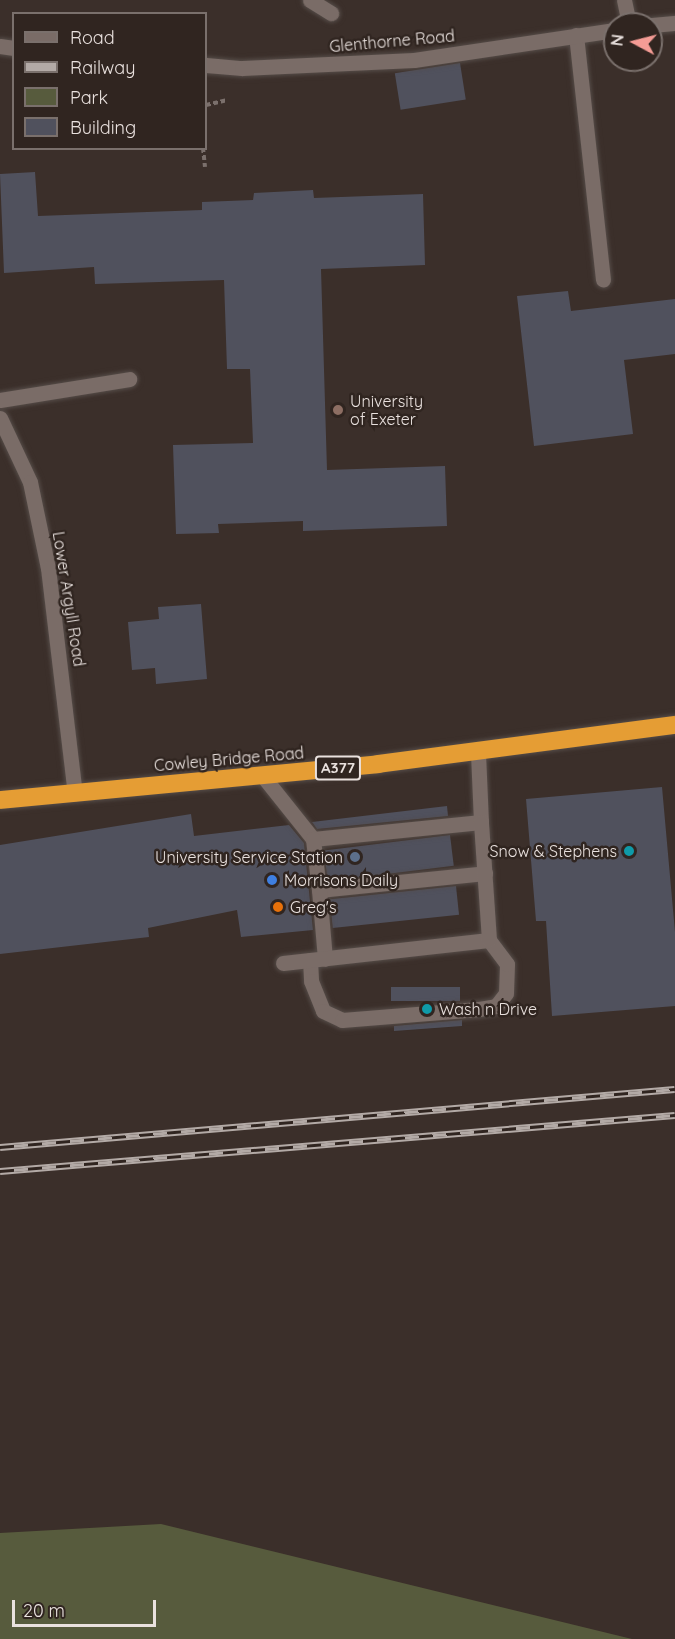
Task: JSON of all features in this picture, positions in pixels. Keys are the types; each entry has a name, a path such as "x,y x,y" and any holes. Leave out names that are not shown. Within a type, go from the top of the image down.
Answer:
{"highway":[{"name":"Cowley Bridge Road","path":"0,800 478,753 675,724"}],"street":[{"path":"310,0 331,13"},
{"name":"Glenthorne Road","path":"207,65 242,68 414,60 603,32"},
{"path":"576,35 603,280"},
{"path":"0,400 129,379"},
{"name":"Lower Argyll Road","path":"0,418 30,482 48,568 75,793"},
{"path":"262,775 313,839 319,890 318,959 311,981 323,1011 342,1020 478,1009 496,1006 506,993 507,964 489,940 478,753"},
{"path":"313,839 482,822"},
{"path":"319,890 485,873"},
{"path":"283,963 489,940"}],"path":[{"path":"203,150 205,167"}],"green space":[{"path":"161,1524 632,1639 0,1639 0,1533"}],"building":[{"path":"460,63 466,100 401,110 395,73"},
{"path":"35,172 38,216 202,210 202,202 253,200 254,193 313,190 314,198 423,194 425,265 321,269 327,470 445,466 447,526 303,531 303,521 218,524 219,533 176,534 173,445 253,443 250,369 227,369 224,280 95,284 94,267 4,273 0,174"},
{"path":"568,291 571,311 675,299 675,354 624,360 633,434 534,446 517,296"},
{"path":"201,604 207,679 156,684 155,668 132,670 128,622 159,619 158,607"},
{"path":"662,787 675,932 675,1006 552,1016 546,921 536,921 526,799"},
{"path":"447,806 448,816 317,829 312,822"},
{"path":"191,814 194,836 289,825 304,843 313,930 241,937 237,910 148,928 149,937 0,954 0,845"},
{"path":"450,835 454,866 328,881 324,850"},
{"path":"456,886 459,915 333,928 330,899"},
{"path":"391,987 460,987 460,1001 391,1001"},
{"path":"462,1020 462,1026 394,1031 394,1026"}],"railway":[{"path":"0,1147 675,1089"},
{"path":"0,1171 675,1115"}],"place":[{"name":"University of Exeter","path":"338,410"},
{"name":"Snow & Stephens","path":"629,851"},
{"name":"University Service Station","path":"355,857"},
{"name":"Morrisons Daily","path":"272,880"},
{"name":"Greg's","path":"278,907"},
{"name":"Wash n Drive","path":"427,1009"}]}
